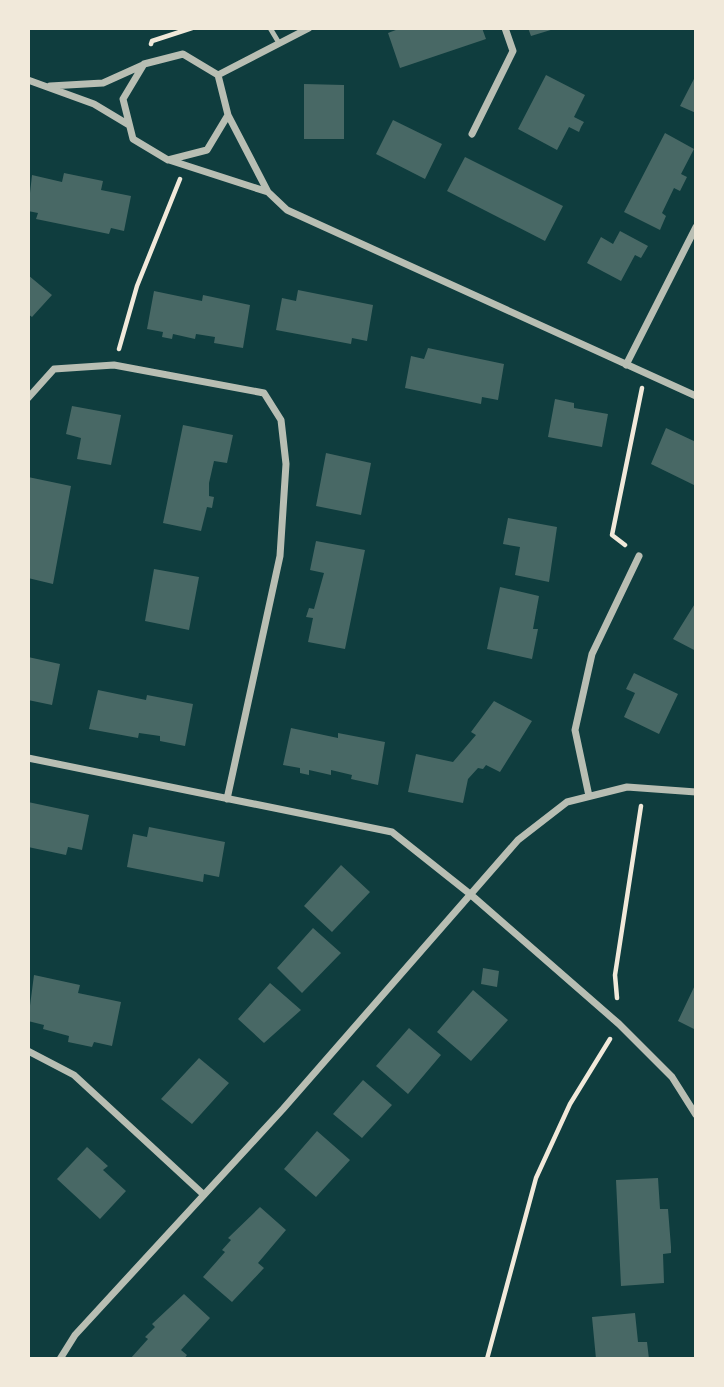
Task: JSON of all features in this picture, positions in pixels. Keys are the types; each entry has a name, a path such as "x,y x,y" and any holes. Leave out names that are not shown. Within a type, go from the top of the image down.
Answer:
{"street":[{"path":"218,75 309,28"},
{"path":"472,134 513,51 505,28"},
{"path":"48,86 103,83 144,64 183,54 218,75 228,114 268,192 287,210 696,396"},
{"path":"144,64 122,99 133,139 168,160 268,192"},
{"path":"28,80 94,104 129,125"},
{"path":"168,160 207,150 228,114"},
{"path":"626,365 696,227"},
{"path":"28,398 54,369 114,365 264,393 281,420 286,464 279,556 227,799"},
{"path":"589,796 575,730 592,654 639,556"},
{"path":"28,758 392,832 470,894 619,1024 672,1077 696,1115"},
{"path":"60,1359 75,1335 283,1110 518,840 567,802 589,796 626,787 696,792"},
{"path":"28,1051 74,1074 204,1195"}],"lane":[{"path":"270,28 279,43"}],"path":[{"path":"114,365 137,286 186,166"},
{"path":"639,556 612,535 645,373"},
{"path":"486,1359 536,1178 569,1104 619,1024 615,975 644,788"}],"building":[{"path":"401,28 482,28 486,39 400,68 388,33"},
{"path":"528,28 554,28 554,29 531,36"},
{"path":"546,75 585,95 574,117 584,122 579,132 569,127 557,150 518,129"},
{"path":"696,75 696,113 680,106"},
{"path":"304,84 344,85 344,139 304,139"},
{"path":"393,120 442,144 425,179 376,154"},
{"path":"665,133 694,149 681,174 687,177 680,191 674,188 662,213 666,216 660,230 624,212"},
{"path":"465,157 563,206 545,241 447,191"},
{"path":"64,173 103,181 101,190 131,196 124,231 111,228 109,234 36,219 38,213 28,211 32,175 62,182"},
{"path":"620,231 648,246 641,258 635,255 621,281 587,263 601,237 613,244"},
{"path":"28,275 52,295 32,317 28,314"},
{"path":"298,290 373,305 367,341 352,338 351,344 276,330 282,298 296,301"},
{"path":"154,291 202,301 203,295 250,305 243,348 214,343 215,337 196,334 195,339 173,334 172,339 162,337 163,332 147,329"},
{"path":"428,348 504,364 498,400 482,397 481,404 405,388 411,356 424,359"},
{"path":"555,399 574,403 574,408 608,414 602,447 548,437"},
{"path":"72,406 121,415 111,465 77,459 81,438 66,434"},
{"path":"183,425 233,435 227,463 214,461 209,483 209,496 214,497 212,508 207,507 201,531 163,523"},
{"path":"666,428 696,442 696,486 651,464"},
{"path":"326,453 371,463 361,515 316,506"},
{"path":"28,477 71,486 53,584 28,578"},
{"path":"508,518 557,527 549,582 515,575 520,547 503,544"},
{"path":"316,541 365,550 345,649 308,642 313,618 306,617 309,608 314,609 324,573 310,570"},
{"path":"154,569 199,577 189,630 145,621"},
{"path":"500,587 539,596 533,629 538,629 532,659 487,649"},
{"path":"696,602 696,651 673,639"},
{"path":"28,657 60,664 52,705 28,700"},
{"path":"634,673 678,694 659,734 624,717 635,693 626,689"},
{"path":"98,690 146,700 147,695 193,704 185,746 160,741 160,736 139,733 138,738 89,729"},
{"path":"494,701 532,721 500,772 486,765 483,769 478,768 468,779 463,803 408,792 416,754 453,762 476,735 471,732"},
{"path":"291,728 338,738 338,733 385,742 378,785 351,779 352,775 331,770 331,775 309,770 309,775 300,773 300,768 283,765"},
{"path":"28,802 89,815 82,850 68,847 66,855 28,847"},
{"path":"149,827 225,842 219,877 204,874 203,882 127,867 133,834 147,837"},
{"path":"341,865 370,892 332,932 304,906"},
{"path":"313,928 341,953 302,993 277,968"},
{"path":"483,968 499,971 497,987 481,984"},
{"path":"34,975 80,985 78,993 121,1002 112,1046 94,1042 92,1047 68,1042 69,1036 43,1029 44,1025 28,1021"},
{"path":"270,983 301,1010 264,1043 238,1019"},
{"path":"696,983 696,1030 678,1021"},
{"path":"473,990 508,1020 471,1061 437,1032"},
{"path":"409,1028 441,1055 408,1094 376,1066"},
{"path":"199,1058 229,1083 192,1124 161,1099"},
{"path":"363,1080 392,1105 362,1138 333,1114"},
{"path":"317,1131 350,1160 316,1197 284,1169"},
{"path":"87,1147 108,1166 103,1170 126,1191 100,1219 57,1179"},
{"path":"658,1178 660,1209 668,1209 671,1247 671,1253 663,1254 664,1283 621,1286 616,1180"},
{"path":"260,1207 286,1230 258,1263 264,1268 232,1302 203,1277 225,1252 222,1250 231,1240 228,1238"},
{"path":"184,1294 210,1318 181,1350 187,1355 184,1359 130,1359 148,1339 145,1337 155,1327 152,1324"},
{"path":"635,1313 638,1342 647,1342 649,1359 596,1359 592,1317"}]}
